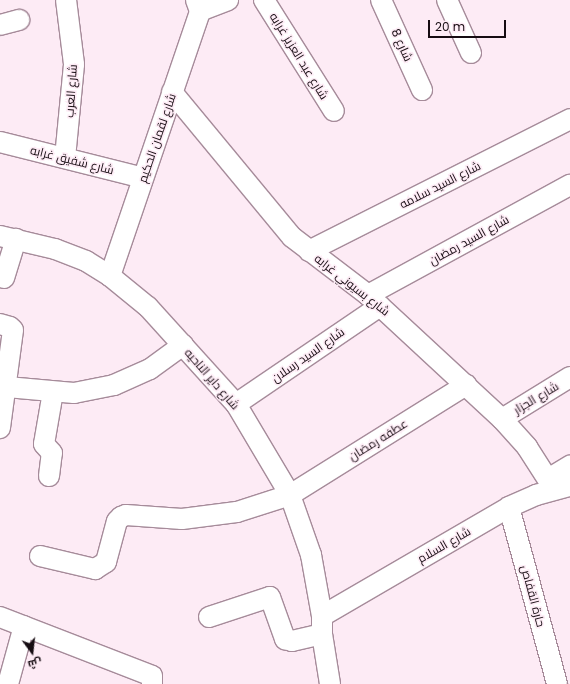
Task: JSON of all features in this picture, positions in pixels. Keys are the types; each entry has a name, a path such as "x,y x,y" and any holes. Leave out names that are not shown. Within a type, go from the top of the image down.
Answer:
{"street":[{"name":"شارع العرب","path":"65,158 74,64 66,0"},
{"path":"198,5 228,0"},
{"name":"شارع عبد العزيز غرابه","path":"264,0 334,111"},
{"name":"شارع 8","path":"381,0 422,90"},
{"path":"447,0 471,53"},
{"name":"شارع لقمان الحكيم","path":"110,276 172,92 198,5"},
{"name":"شارع بسيوني غرابه","path":"172,92 275,219 309,252 374,300 466,385 502,419 527,447 557,485"},
{"name":"شارع السيد سلامه","path":"309,252 570,118"},
{"name":"شارع شفيق غرابه","path":"0,142 143,178"},
{"name":"شارع السيد رمضان","path":"374,300 570,185"},
{"path":"4,278 8,237"},
{"name":"شارع داير الناحيه","path":"8,237 67,254 110,276 148,307 236,404 290,495 312,555 330,684"},
{"name":"شارع السيد رسلان","path":"236,404 374,300"},
{"path":"0,324 10,327 13,330 7,388 0,428"},
{"path":"7,388 74,393 114,385 150,369 183,345"},
{"name":"شارع الجزار","path":"502,419 570,378"},
{"name":"عطفه رمضان","path":"40,556 95,569 106,562 117,521 121,516 126,515 182,519 237,512 290,495 466,385"},
{"path":"48,476 52,453 44,446 44,442 53,392"},
{"name":"شارع السلام","path":"209,617 270,597 285,639 292,641 322,625 509,507 557,485 570,466"},
{"name":"حارة القفاص","path":"509,507 557,684"},
{"path":"0,617 147,675"},
{"path":"8,684 24,626"}]}
